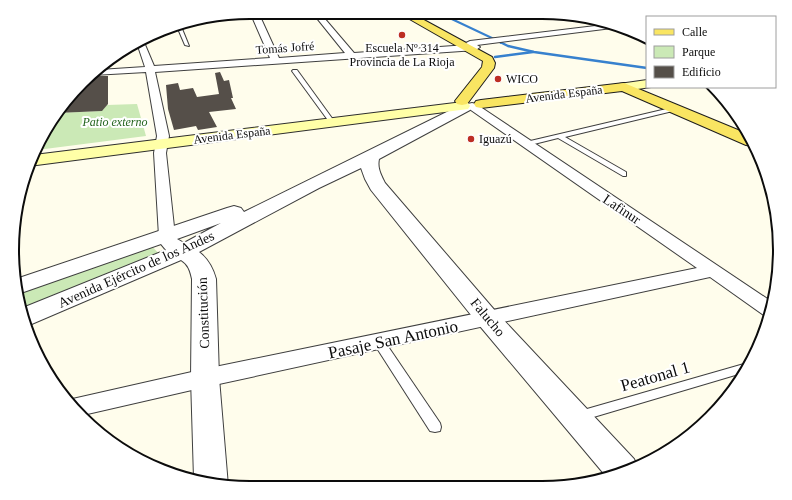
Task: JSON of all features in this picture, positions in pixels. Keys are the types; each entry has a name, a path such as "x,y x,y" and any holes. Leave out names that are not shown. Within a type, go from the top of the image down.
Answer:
{"main road":[{"path":"416,19 471,46"},
{"path":"423,19 471,46 486,57 489,63 488,68 468,104"},
{"name":"Avenida España","path":"38,160 468,104 646,84"},
{"path":"624,87 744,139"}],"street":[{"path":"257,19 275,60"},
{"path":"321,19 351,55"},
{"name":"Tomás Jofré","path":"102,73 471,46 604,28"},
{"path":"142,46 150,69 163,136 160,153 175,244"},
{"name":"Lafinur","path":"468,104 766,307"},
{"name":"Avenida Ejército de los Andes","path":"29,315 175,244 372,156 468,104"},
{"name":"Falucho","path":"372,156 369,166 370,172 378,186 488,319 620,467"},
{"name":"Avenida Ejército de los Andes","path":"22,286 175,244"},
{"name":"Constitución","path":"175,244 195,259 201,267 204,279 206,378 212,478"},
{"name":"Pasaje San Antonio","path":"80,406 712,271"}],"lane":[{"path":"180,30 187,45"},
{"path":"295,70 332,122"},
{"path":"526,144 675,109"},
{"path":"559,136 622,174"},
{"path":"379,342 435,427"},
{"name":"Peatonal 1","path":"576,418 740,369"}],"green space":[{"name":"Patio externo","path":"137,104 146,136 42,149 50,134 64,113 101,111 107,105"},
{"path":"150,244 160,255 82,288 27,309 22,289"}],"building":[{"path":"220,72 224,81 229,80 233,98 231,98 236,109 209,112 217,127 198,130 196,126 174,130 168,109 166,85 178,83 180,90 193,88 197,97 219,94 215,73"},
{"path":"98,76 108,76 108,104 102,111 64,113 76,98"}],"waterway":[{"path":"452,19 494,39"},
{"path":"501,43 500,42 508,46 534,52 646,68"},
{"path":"495,57 533,52"}],"place":[{"name":"Escuela Nº 314 Provincia de La Rioja","path":"402,35"},
{"name":"WICO","path":"498,79"},
{"name":"Iguazú","path":"471,139"}]}
